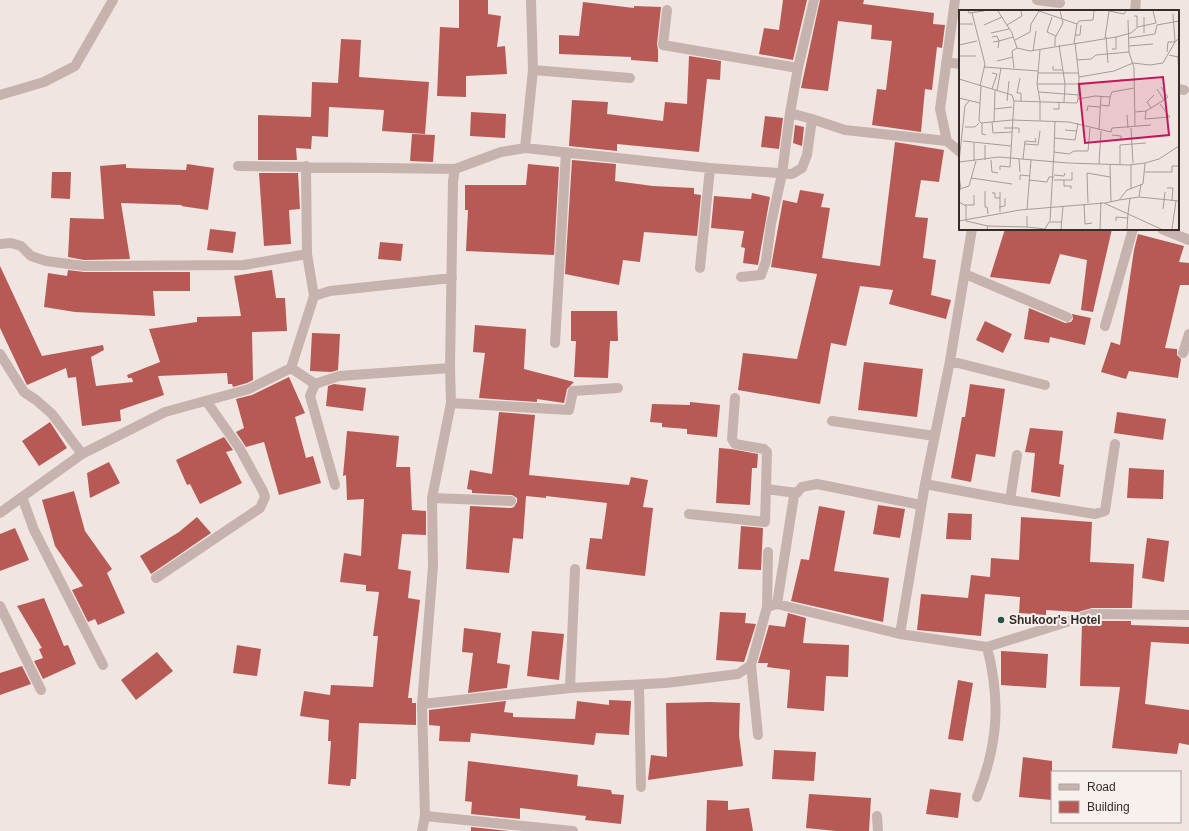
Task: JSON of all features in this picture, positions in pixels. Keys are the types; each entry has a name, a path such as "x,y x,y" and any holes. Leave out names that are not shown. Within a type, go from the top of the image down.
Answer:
{"street":[{"path":"0,94 44,82 75,66 113,0"},
{"path":"525,148 533,70 531,0"},
{"path":"741,277 761,275 766,261 771,224 782,174 798,68 814,0"},
{"path":"947,141 940,110 955,0"},
{"path":"1037,0 1060,3"},
{"path":"1135,10 1136,0"},
{"path":"667,10 663,44 798,68"},
{"path":"946,62 959,64"},
{"path":"533,70 630,78"},
{"path":"790,113 845,130 947,141 959,151"},
{"path":"238,166 455,169 501,152 525,148 710,168 792,174 802,168 807,155 812,119"},
{"path":"555,343 566,152"},
{"path":"0,513 82,454 165,412 207,402 249,389 291,368 314,296 307,254 306,166"},
{"path":"700,268 710,168"},
{"path":"422,831 425,816 422,704 433,566 432,498 451,403 450,368 453,180 455,169"},
{"path":"900,634 921,506 950,361 972,230"},
{"path":"1105,326 1133,230"},
{"path":"1164,230 1189,240"},
{"path":"0,244 10,243 21,246 31,256 46,261 84,266 244,265 307,254"},
{"path":"965,274 1067,317"},
{"path":"314,296 330,292 452,278"},
{"path":"1183,353 1189,334"},
{"path":"0,354 24,392 52,414 82,454"},
{"path":"950,361 1045,385"},
{"path":"291,368 315,384"},
{"path":"335,485 310,396 315,384 338,376 450,368"},
{"path":"451,403 569,410 573,391 618,388"},
{"path":"689,514 766,522 767,452 764,449 735,444 732,439 735,398"},
{"path":"156,578 260,508 265,497 240,449 207,402"},
{"path":"832,421 935,436"},
{"path":"925,484 1096,514 1105,511 1115,444"},
{"path":"1010,500 1017,455"},
{"path":"777,604 794,496 802,487 817,484 921,506"},
{"path":"766,490 797,492"},
{"path":"22,497 34,530 103,665"},
{"path":"432,498 511,501"},
{"path":"758,735 751,665 767,607 768,552"},
{"path":"570,688 575,569"},
{"path":"767,607 777,604 900,634 987,647 1092,614 1189,615"},
{"path":"0,606 41,690"},
{"path":"976,797 986,772 994,737 996,701 993,672 987,647"},
{"path":"422,704 570,688 639,685 738,674 751,665"},
{"path":"639,685 641,787"},
{"path":"425,816 573,831"},
{"path":"877,816 878,831"}],"building":[{"path":"459,0 488,0 488,14 501,16 497,47 505,46 507,74 466,76 466,97 437,96 440,27 459,28"},
{"path":"783,0 807,0 793,60 759,54 764,28 779,30"},
{"path":"820,0 864,0 863,4 934,13 933,24 945,25 942,48 937,47 932,90 925,89 921,132 872,125 877,89 886,90 892,41 871,39 872,25 838,21 828,91 801,88"},
{"path":"583,2 634,8 634,6 661,7 657,44 658,62 631,60 631,57 559,54 559,35 579,36"},
{"path":"341,39 361,40 359,77 429,82 425,134 382,131 384,110 329,107 328,137 312,136 311,149 296,148 297,160 258,160 258,115 311,117 312,82 338,83"},
{"path":"689,56 721,61 720,80 707,79 699,152 617,144 617,151 569,146 572,100 608,102 607,114 663,121 665,102 687,104"},
{"path":"471,112 506,114 505,138 470,136"},
{"path":"765,116 783,118 779,149 761,147"},
{"path":"795,125 804,127 802,146 793,143"},
{"path":"412,134 435,135 433,162 410,161"},
{"path":"895,142 944,150 939,182 921,180 915,217 928,218 923,258 936,260 931,295 951,300 946,319 889,304 893,290 860,286 846,346 831,343 820,404 738,390 743,353 797,359 817,274 771,267 783,200 797,203 800,190 824,194 821,207 830,208 822,258 880,266"},
{"path":"572,160 616,164 615,181 653,186 694,188 694,194 701,195 697,236 644,232 640,262 623,260 619,285 565,274"},
{"path":"126,164 126,168 186,170 187,164 214,168 208,210 181,206 182,205 121,203 130,259 84,260 68,257 70,218 104,219 100,166"},
{"path":"528,164 559,167 554,255 466,251 468,210 465,210 465,185 526,185"},
{"path":"52,172 71,172 70,199 51,198"},
{"path":"259,173 298,173 300,209 289,210 291,244 264,246"},
{"path":"752,193 770,197 758,265 743,263 745,248 741,247 744,231 711,228 714,196 751,199"},
{"path":"210,229 236,232 233,253 207,250"},
{"path":"1005,230 1112,230 1093,312 1081,310 1087,260 1060,254 1050,284 990,277"},
{"path":"1138,234 1184,246 1179,262 1189,263 1189,285 1180,285 1165,348 1177,349 1177,355 1181,359 1178,378 1129,371 1126,379 1101,372 1111,342 1120,345 1134,250"},
{"path":"380,242 403,244 401,261 378,259"},
{"path":"0,266 42,356 103,345 104,350 91,357 96,386 133,382 132,378 128,378 127,375 160,362 149,329 197,322 197,317 241,316 234,276 272,270 276,298 285,298 287,331 252,332 253,380 247,383 233,387 232,384 228,384 227,373 158,376 164,395 120,410 121,421 82,426 76,377 68,378 66,368 27,385 0,328"},
{"path":"68,270 84,272 190,272 190,291 153,291 155,316 75,312 44,307 48,273 67,276"},
{"path":"1029,308 1065,323 1071,322 1073,319 1072,314 1091,318 1085,345 1050,337 1049,343 1024,339"},
{"path":"571,311 617,311 618,341 610,341 608,378 574,377 576,341 571,341"},
{"path":"985,321 1012,334 1003,353 976,340"},
{"path":"475,325 526,329 524,369 574,382 567,389 564,403 537,399 537,402 479,398 485,353 473,352"},
{"path":"312,333 340,334 338,370 331,372 310,371"},
{"path":"864,362 923,369 917,417 858,410"},
{"path":"289,377 305,413 295,417 306,458 313,456 321,483 279,495 264,442 246,447 236,432 244,428 236,399 252,395"},
{"path":"334,384 366,388 363,411 326,406 328,386"},
{"path":"970,384 1005,389 995,457 976,454 971,482 951,478 962,417 965,417"},
{"path":"690,402 720,405 717,437 687,434 687,429 662,427 662,423 650,422 652,404 690,405"},
{"path":"499,412 535,415 529,475 629,485 631,477 648,480 643,507 653,508 645,576 586,569 590,538 602,539 607,503 546,496 546,498 526,496 523,539 513,538 509,573 466,569 470,506 511,508 514,507 517,502 517,498 512,495 472,493 472,490 467,489 470,470 492,474"},
{"path":"1117,412 1166,419 1163,440 1114,433"},
{"path":"50,422 67,448 39,466 22,441"},
{"path":"1030,428 1063,431 1059,464 1064,465 1060,497 1031,492 1035,453 1025,452"},
{"path":"347,431 399,436 396,467 410,467 412,510 426,511 426,535 402,534 398,569 411,571 408,598 420,600 408,698 412,698 412,703 416,703 416,725 359,723 356,779 351,779 350,786 328,784 331,741 328,741 329,720 300,716 304,691 330,695 331,685 373,687 378,636 373,636 379,592 366,591 366,585 340,582 344,553 361,556 364,499 347,500 346,475 343,476"},
{"path":"224,437 233,450 226,452 242,483 200,504 190,484 187,485 176,460"},
{"path":"719,448 758,454 757,468 752,468 750,505 716,503"},
{"path":"109,462 120,483 90,498 87,473"},
{"path":"1129,468 1164,470 1163,499 1127,498"},
{"path":"74,491 85,531 112,569 107,573 125,613 98,625 95,619 88,622 72,590 83,586 55,546 42,500"},
{"path":"878,505 905,509 900,538 873,534"},
{"path":"819,506 845,511 834,571 889,578 883,622 791,601 801,559 809,560"},
{"path":"948,513 972,514 971,540 946,539"},
{"path":"197,517 211,533 151,574 140,556 179,532"},
{"path":"1021,517 1092,522 1090,562 1134,564 1132,608 1092,608 1078,612 1046,610 1046,615 1019,613 1020,597 985,594 981,636 917,630 921,594 968,598 971,575 990,577 991,558 1019,560"},
{"path":"741,526 763,528 761,570 738,569"},
{"path":"15,528 29,560 0,571 0,534"},
{"path":"1147,538 1169,541 1164,582 1142,578"},
{"path":"44,598 64,646 68,645 76,664 43,679 34,661 43,658 39,649 42,648 17,606"},
{"path":"720,612 746,613 745,623 756,624 744,662 716,660"},
{"path":"788,613 806,618 803,643 849,645 848,677 826,676 824,711 787,708 790,670 767,667 768,663 758,663 769,625 785,627"},
{"path":"1093,621 1131,621 1131,625 1189,627 1189,644 1151,642 1145,704 1189,710 1189,745 1179,743 1177,754 1112,748 1120,687 1080,686 1082,624"},
{"path":"464,628 501,633 497,663 510,665 507,688 468,693 473,653 462,652"},
{"path":"532,631 564,634 559,680 527,676"},
{"path":"237,645 261,649 257,676 233,673"},
{"path":"1001,651 1048,654 1046,688 1001,685"},
{"path":"157,652 173,671 136,700 121,680"},
{"path":"22,666 31,684 0,695 0,673"},
{"path":"958,680 973,683 963,741 948,739"},
{"path":"609,700 631,701 629,735 596,733 594,745 471,733 470,742 439,741 440,726 429,725 429,710 506,701 504,712 513,713 513,717 575,719 577,701 609,705"},
{"path":"666,703 740,703 739,735 743,766 648,780 651,755 667,757"},
{"path":"774,750 816,752 814,781 772,779"},
{"path":"1023,757 1052,761 1051,800 1019,797"},
{"path":"468,761 578,775 577,786 611,790 612,794 624,795 621,824 585,820 586,816 520,808 520,819 471,814 472,802 465,801"},
{"path":"930,789 961,793 958,818 926,814"},
{"path":"809,794 871,798 869,831 836,831 806,828"},
{"path":"707,800 728,801 728,810 749,808 753,831 706,831"},
{"path":"471,827 509,831 471,831"}],"place":[{"name":"Shukoor's Hotel","path":"1001,620"}]}
